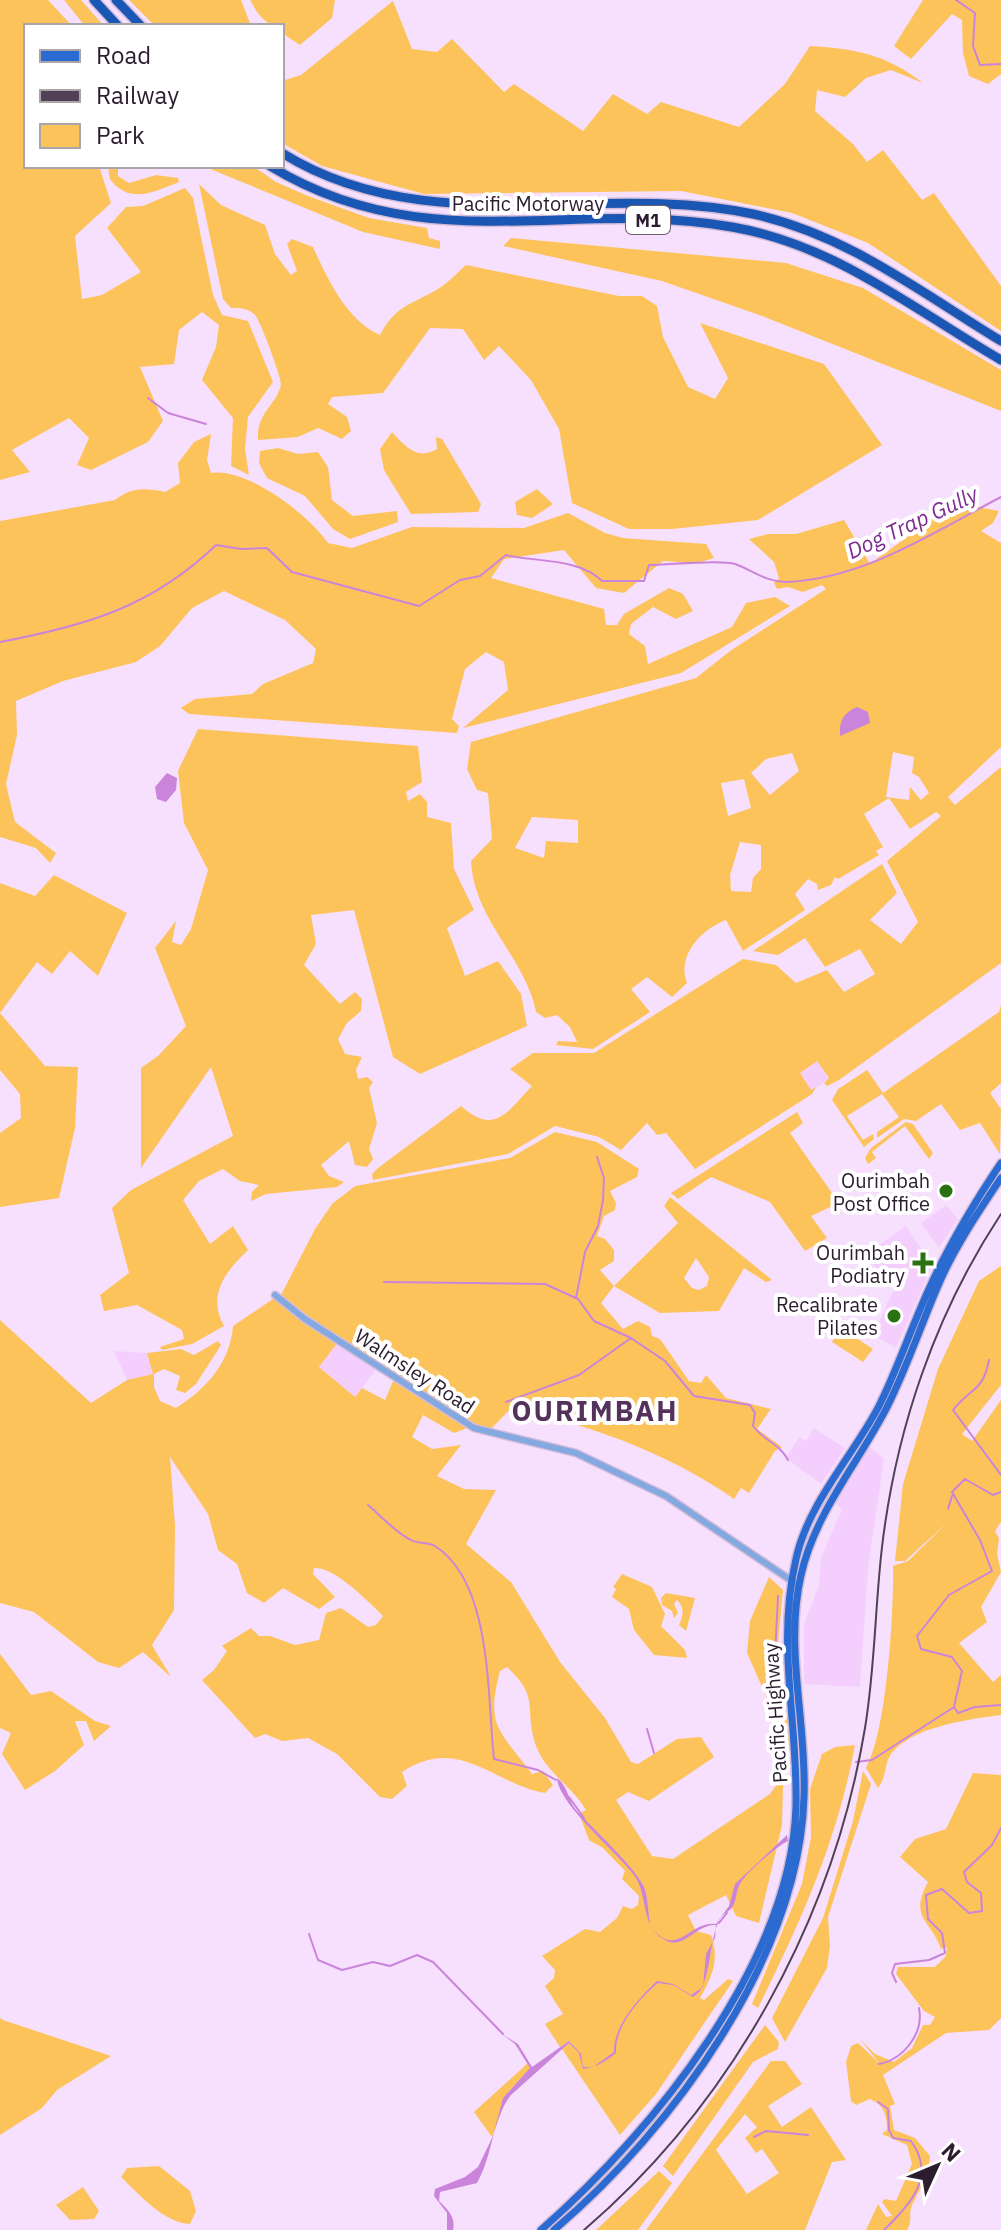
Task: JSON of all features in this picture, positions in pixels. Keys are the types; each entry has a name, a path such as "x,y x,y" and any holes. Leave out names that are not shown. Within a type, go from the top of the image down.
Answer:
{"highway":[{"path":"94,0 116,24"},
{"path":"116,0 139,24"},
{"name":"Pacific Motorway","path":"284,154 354,186 444,205 663,205 754,215 843,244 1001,341"},
{"name":"Pacific Motorway","path":"274,168 339,199 434,221 685,221 772,236 819,252 864,274 1001,360"}],"main road":[{"name":"Pacific Highway","path":"800,1809 785,1632 797,1554 812,1517 879,1406 936,1273 1001,1163"},
{"name":"Pacific Highway","path":"554,2230 634,2153 707,2056 774,1938 796,1850 804,1761 793,1645 799,1585 826,1509 889,1403 952,1256 1001,1178"},
{"name":"Pacific Highway","path":"541,2230 633,2142 678,2084 758,1953 775,1917 796,1850"}],"street":[{"name":"Walmsley Road","path":"275,1295 305,1319 474,1428 582,1456 666,1496 799,1585"}],"shaded area":[{"path":"857,707 868,712 870,723 840,736 843,718"},
{"path":"167,773 177,778 176,790 166,802 157,799 155,787"},
{"path":"817,1060 829,1079 811,1091 800,1073"},
{"path":"946,1205 958,1219 939,1248 921,1223"},
{"path":"906,1226 932,1266 896,1348 873,1335 897,1283 862,1257"},
{"path":"338,1342 377,1368 355,1397 319,1367"},
{"path":"114,1351 147,1353 154,1374 127,1380"},
{"path":"814,1428 845,1448 821,1484 786,1458 799,1437 806,1441"},
{"path":"867,1444 884,1459 868,1568 860,1687 804,1684 804,1624 819,1585 821,1558 842,1509 832,1500"},
{"path":"557,1778 576,1810 622,1857 643,1885 650,1924 634,1875 577,1814 560,1789"},
{"path":"787,1835 788,1841 756,1866 738,1888 733,1906 721,1917 729,1906 735,1884"},
{"path":"721,1917 716,1930 716,1925 709,1925 673,1943 658,1935 653,1929 660,1936 676,1940 698,1928 706,1925 716,1924"},
{"path":"713,1942 707,1974 703,1984 706,1954"},
{"path":"657,1981 673,1984 691,1995 701,1988 693,1997 673,1985 658,1983 624,2023 616,2053 594,2066 614,2052 615,2042 622,2023 635,2004"},
{"path":"502,2034 518,2044 532,2067 569,2041 581,2054 583,2067 592,2067 583,2069 579,2053 569,2043 511,2095 500,2115 486,2161 477,2183 440,2192 439,2201 453,2221 453,2230 447,2230 447,2213 434,2196 435,2189 465,2177 478,2167 493,2136 503,2098 530,2068 515,2044"}],"green space":[{"path":"0,0 48,0 70,24 24,24 24,168 100,168 111,203 75,236 82,299 102,295 141,272 107,228 126,207 143,206 185,188 193,198 213,295 222,315 248,321 273,382 248,417 245,449 249,475 231,466 233,418 202,380 216,347 219,325 202,312 179,330 174,364 140,367 163,421 148,442 91,470 77,465 89,438 69,418 12,450 30,472 0,480"},
{"path":"64,0 81,0 102,24 83,24"},
{"path":"129,0 241,0 250,24 153,24"},
{"path":"250,0 335,0 332,18 300,45 284,34 284,24 271,24"},
{"path":"923,0 1001,0 1001,74 988,84 969,76 963,53 962,20 952,14 911,59 894,46"},
{"path":"393,1 412,49 437,52 452,39 504,92 514,84 583,131 613,94 647,114 661,102 739,127 785,84 810,46 856,51 883,59 923,83 891,70 866,78 845,97 817,90 815,111 853,144 867,162 883,150 922,200 934,193 1001,286 1001,331 868,243 792,213 681,191 424,194 322,166 284,144 284,80 301,75"},
{"path":"108,168 118,168 118,176 129,183 156,175 178,178 179,182 151,192 134,194 117,187 110,179"},
{"path":"208,168 256,168 276,182 369,218 427,228 429,238 440,241 440,249 363,232"},
{"path":"199,184 221,205 265,225 275,254 291,275 297,271 287,244 292,239 313,247 348,309 380,335 399,310 441,287 466,265 619,296 642,296 657,306 663,337 688,387 715,399 728,378 700,323 824,364 882,445 758,520 672,529 629,529 572,503 559,429 531,380 499,346 484,360 463,329 430,328 383,393 332,397 328,404 347,417 351,431 342,439 318,428 298,437 258,440 260,422 279,391 280,379 255,315 241,308 231,308 223,299"},
{"path":"511,238 786,263 863,288 1001,370 1001,411 762,316 662,281 503,246"},
{"path":"392,432 417,453 437,449 436,437 442,439 481,504 478,512 411,514 384,470 380,449"},
{"path":"211,434 207,460 211,473 241,477 275,495 306,519 328,543 352,548 412,527 524,528 568,513 605,533 623,538 706,544 714,558 697,563 663,561 624,593 596,588 564,550 504,559 491,578 604,609 606,625 617,625 624,614 669,588 683,594 693,611 676,619 653,607 631,624 629,634 645,646 648,664 732,627 746,603 775,597 790,606 681,673 463,728 508,690 504,662 486,652 465,669 452,719 459,726 457,733 189,714 181,708 195,699 252,694 263,684 313,663 316,649 285,620 224,591 192,608 160,646 136,662 63,681 16,701 17,735 6,784 15,822 56,853 50,863 36,848 0,837 0,521 115,500 139,490 165,492 180,483 178,463 194,442"},
{"path":"278,448 298,454 318,452 328,467 332,500 353,516 397,511 398,522 350,539 333,529 305,496 267,478 259,463 260,451"},
{"path":"537,489 553,504 532,518 517,515 515,502"},
{"path":"962,504 999,511 993,523 981,531 1001,543 1001,747 948,797 955,805 1001,767 1001,963 839,1080 827,1086 824,1083 829,1078 817,1061 800,1073 811,1090 816,1087 812,1094 695,1169 666,1133 657,1135 647,1123 621,1150 599,1137 555,1126 508,1154 373,1180 372,1174 378,1168 461,1106 483,1119 492,1120 508,1112 532,1086 510,1069 533,1053 594,1053 743,959 776,965 796,983 827,970 844,992 875,974 860,949 825,967 805,938 778,955 753,951 882,864 897,893 870,920 901,944 918,922 887,861 941,816 936,812 910,829 889,798 864,814 883,847 876,851 879,855 838,879 835,877 831,885 818,890 817,884 808,879 795,894 805,910 743,951 726,920 717,924 701,936 688,953 685,962 687,983 672,997 647,977 631,989 650,1012 593,1049 556,1045 558,1041 577,1042 570,1027 557,1015 545,1018 536,1012 522,974 490,920 474,882 471,861 492,839 488,793 477,790 467,769 471,742 696,678 730,651 826,589 822,585 803,592 788,587 777,589 774,583 779,578 774,562 749,539 768,534 796,534 844,520 870,564 911,533 930,512","holes":["893,752 914,757 912,773 919,777 929,793 921,800 910,787 909,800 886,797","792,753 799,771 770,795 751,773 766,759","744,779 751,808 728,816 721,783","532,817 578,820 578,843 546,841 544,858 515,848","740,842 761,845 761,869 753,878 751,892 731,891 730,875"]},
{"path":"198,729 418,746 422,782 406,792 408,801 420,794 427,802 427,817 451,823 454,869 474,910 447,928 465,976 498,961 521,994 527,1026 420,1074 393,1057 354,910 311,915 316,944 304,965 340,1004 355,992 362,999 361,1011 347,1023 338,1039 345,1054 362,1057 356,1070 358,1079 367,1077 373,1082 369,1088 377,1123 369,1149 373,1159 367,1167 355,1165 349,1141 321,1165 329,1176 344,1182 337,1187 266,1194 251,1201 252,1192 259,1185 240,1181 223,1169 199,1181 183,1200 210,1244 233,1226 248,1250 232,1267 218,1294 219,1315 224,1326 192,1344 162,1350 160,1347 184,1339 182,1330 137,1305 104,1311 100,1295 129,1273 112,1208 131,1190 233,1136 211,1067 141,1168 141,1068 158,1056 186,1026 155,948 176,921 172,942 181,945 191,929 208,870 184,823 178,771"},
{"path":"54,875 127,913 98,976 70,951 52,974 37,962 0,1013 0,883 35,896"},
{"path":"1001,1005 1001,1083 990,1093 1001,1109 1000,1154 980,1123 960,1130 941,1104 916,1121 904,1119 877,1138 877,1132 899,1117 882,1094 847,1116 863,1140 873,1134 874,1139 864,1147 832,1100 838,1089 867,1070 883,1093 999,1012"},
{"path":"0,1013 45,1066 78,1067 75,1128 59,1198 0,1207 0,1133 21,1118 20,1094 0,1070"},
{"path":"797,1112 803,1123 790,1133 839,1203 811,1216 827,1238 805,1251 770,1202 711,1177 678,1199 671,1193"},
{"path":"906,1122 913,1124 933,1153 929,1159 905,1126 872,1152 876,1158 868,1164 865,1158 871,1148"},
{"path":"555,1132 597,1142 639,1169 637,1177 610,1191 616,1203 615,1210 604,1216 597,1236 605,1239 614,1250 614,1261 600,1270 614,1286 601,1303 623,1329 638,1321 650,1327 652,1336 660,1339 689,1381 701,1383 706,1375 726,1398 771,1409 757,1429 782,1447 775,1451 749,1493 741,1488 734,1499 691,1472 646,1450 550,1417 552,1410 513,1406 490,1430 475,1424 306,1317 281,1295 315,1229 332,1204 355,1186 510,1158"},
{"path":"670,1197 772,1280 766,1282 744,1268 719,1311 660,1313 614,1286 678,1223 664,1206","holes":["696,1258 709,1277 707,1286 699,1290 692,1288 684,1278"]},
{"path":"1001,1266 1001,1385 962,1434 972,1441 1001,1400 1001,1522 995,1531 999,1538 997,1554 1001,1572 981,1607 987,1622 959,1643 993,1682 1001,1675 1001,1715 942,1726 912,1737 891,1754 878,1788 866,1768 873,1751 884,1700 893,1566 908,1561 948,1522 905,1561 895,1561 903,1484 938,1369 979,1281"},
{"path":"276,1297 338,1342 319,1367 355,1397 362,1388 385,1400 394,1379 467,1428 454,1433 423,1415 412,1437 432,1449 461,1445 437,1476 464,1489 496,1490 466,1544 511,1582 560,1662 605,1718 631,1762 638,1764 677,1739 701,1737 714,1757 649,1801 628,1792 616,1800 652,1856 673,1859 770,1794 782,1777 771,1707 747,1653 750,1621 769,1577 783,1590 778,1644 790,1744 784,1747 782,1825 759,1923 736,1916 726,1895 688,1915 696,1931 711,1935 714,1944 713,1968 700,1998 704,2000 728,1979 733,1981 656,2094 620,2135 562,2049 569,2043 578,2052 569,2041 560,2047 545,2024 563,2014 545,1986 554,1978 555,1970 542,1956 585,1929 600,1932 617,1918 623,1906 632,1909 638,1905 639,1896 622,1879 625,1871 603,1848 589,1840 579,1814 586,1810 538,1751 527,1694 507,1667 500,1671 496,1690 494,1705 498,1727 532,1774 543,1771 553,1785 545,1793 526,1788 475,1765 441,1758 422,1762 402,1772 407,1786 392,1799 380,1797 337,1754 308,1738 282,1741 265,1734 255,1738 202,1680 214,1670 227,1651 222,1646 251,1628 259,1636 270,1636 295,1645 319,1640 326,1613 341,1608 368,1627 376,1625 383,1616 351,1586 322,1569 314,1568 313,1574 335,1597 319,1609 283,1588 264,1603 247,1593 237,1564 218,1550 208,1514 170,1457 175,1526 174,1610 152,1645 171,1677 143,1652 119,1668 98,1662 34,1612 0,1603 0,1320 91,1403 127,1380 153,1374 147,1353 181,1349 194,1355 218,1341 221,1345 196,1384 185,1393 176,1390 180,1376 164,1369 154,1374 154,1387 160,1401 176,1408 215,1374 227,1352 233,1326"},
{"path":"841,1328 873,1349 863,1362 832,1342"},
{"path":"622,1574 652,1587 665,1614 661,1626 685,1650 687,1658 654,1655 634,1630 629,1609 612,1597 616,1589 613,1587"},
{"path":"666,1593 695,1598 686,1631 679,1625 682,1618 680,1603 677,1600 674,1604 678,1613 674,1618 672,1611 662,1605 661,1598"},
{"path":"0,1654 31,1695 51,1691 95,1721 111,1726 94,1741 86,1721 75,1721 84,1745 55,1771 25,1790 2,1754 11,1733 0,1728"},
{"path":"855,1745 828,1848 789,1944 758,2008 752,2004 802,1884 811,1837 810,1789 822,1754 835,1747"},
{"path":"863,1771 871,1784 828,1917 830,1946 827,1968 785,2042 772,2018 823,1918 853,1821"},
{"path":"973,1773 1001,1775 1001,2018 989,2030 946,2033 883,2075 895,2104 890,2106 894,2130 915,2138 930,2156 926,2177 911,2208 907,2230 866,2230 878,2204 886,2217 892,2216 882,2202 885,2199 896,2201 912,2164 907,2145 882,2134 887,2130 886,2120 879,2104 870,2099 856,2105 851,2101 846,2062 851,2046 858,2043 879,2063 860,2039 875,2054 894,2062 912,2048 923,2025 930,2025 935,2017 924,2011 896,1974 898,1967 935,1967 946,1956 947,1947 941,1949 921,1912 922,1894 928,1882 900,1857 915,1839 946,1829"},
{"path":"0,2018 111,2056 57,2090 42,2108 0,2135"},
{"path":"765,2025 779,2042 778,2049 753,2062 673,2176 663,2166"},
{"path":"771,2061 785,2061 802,2084 768,2106 782,2127 811,2107 846,2160 832,2162 805,2230 646,2230","holes":["745,2114 757,2127 745,2138 756,2153 762,2149 779,2173 747,2194 716,2150"]},
{"path":"528,2063 531,2069 509,2091 492,2137 474,2112"},
{"path":"159,2166 190,2191 196,2211 190,2224 162,2213 121,2177 127,2168"},
{"path":"659,2171 672,2183 638,2230 596,2230"},
{"path":"83,2187 99,2211 94,2219 70,2220 56,2205"}],"waterway":[{"path":"956,0 975,13 973,46 980,65 1001,64"},
{"path":"148,398 168,413 206,424"},
{"name":"Dog Trap Gully","path":"0,642 61,629 116,611 167,584 216,545 241,549 267,548 292,572 419,606 460,580 480,576 506,555 582,568 602,581 644,581 649,565 706,562 735,564 779,581 815,579 898,552 1001,497"},
{"path":"576,1298 585,1252 598,1226 603,1200 604,1178 597,1157"},
{"path":"384,1282 545,1284 578,1299 594,1321 631,1338 665,1361 694,1396 750,1405 755,1413 753,1426 788,1460"},
{"path":"506,1402 579,1375 631,1338"},
{"path":"989,1360 980,1384 953,1410 1001,1475"},
{"path":"1001,1492 993,1495 965,1479 952,1492 980,1540 992,1571 949,1595 917,1636 921,1649 952,1657 962,1671 954,1707 958,1713 975,1707 1001,1705"},
{"path":"948,1509 952,1496"},
{"path":"368,1505 405,1537 435,1546 454,1563 468,1586 484,1644 494,1759 538,1770 556,1780"},
{"path":"775,1655 778,1596"},
{"path":"856,1762 872,1760 954,1707"},
{"path":"647,1729 654,1753"},
{"path":"569,1797 584,1818"},
{"path":"896,1982 892,1973 895,1964 929,1960 945,1953 942,1933 928,1919 926,1895 942,1889 969,1913 982,1911 981,1893 967,1882 964,1872 992,1845 1001,1828"},
{"path":"719,1923 727,1913"},
{"path":"309,1934 318,1960 342,1970 373,1962 390,1966 417,1955 433,1962 503,2034"},
{"path":"879,2064 896,2057 910,2044 918,2027 919,2008"},
{"path":"878,2102 888,2109 889,2130 893,2138 911,2141 921,2166 921,2178 911,2200 884,2230"},
{"path":"754,2137 766,2131 808,2135"}],"railway":[{"path":"584,2230 637,2180 686,2125 730,2066 768,2003 801,1938 828,1870 850,1799 865,1728 888,1503 908,1416 938,1332 1001,1214"}],"place":[{"name":"Ourimbah Post Office","path":"946,1191"},
{"name":"Ourimbah Podiatry","path":"923,1263"},
{"name":"Recalibrate Pilates","path":"894,1316"}],"district":[{"name":"OURIMBAH","path":"595,1410"}]}
